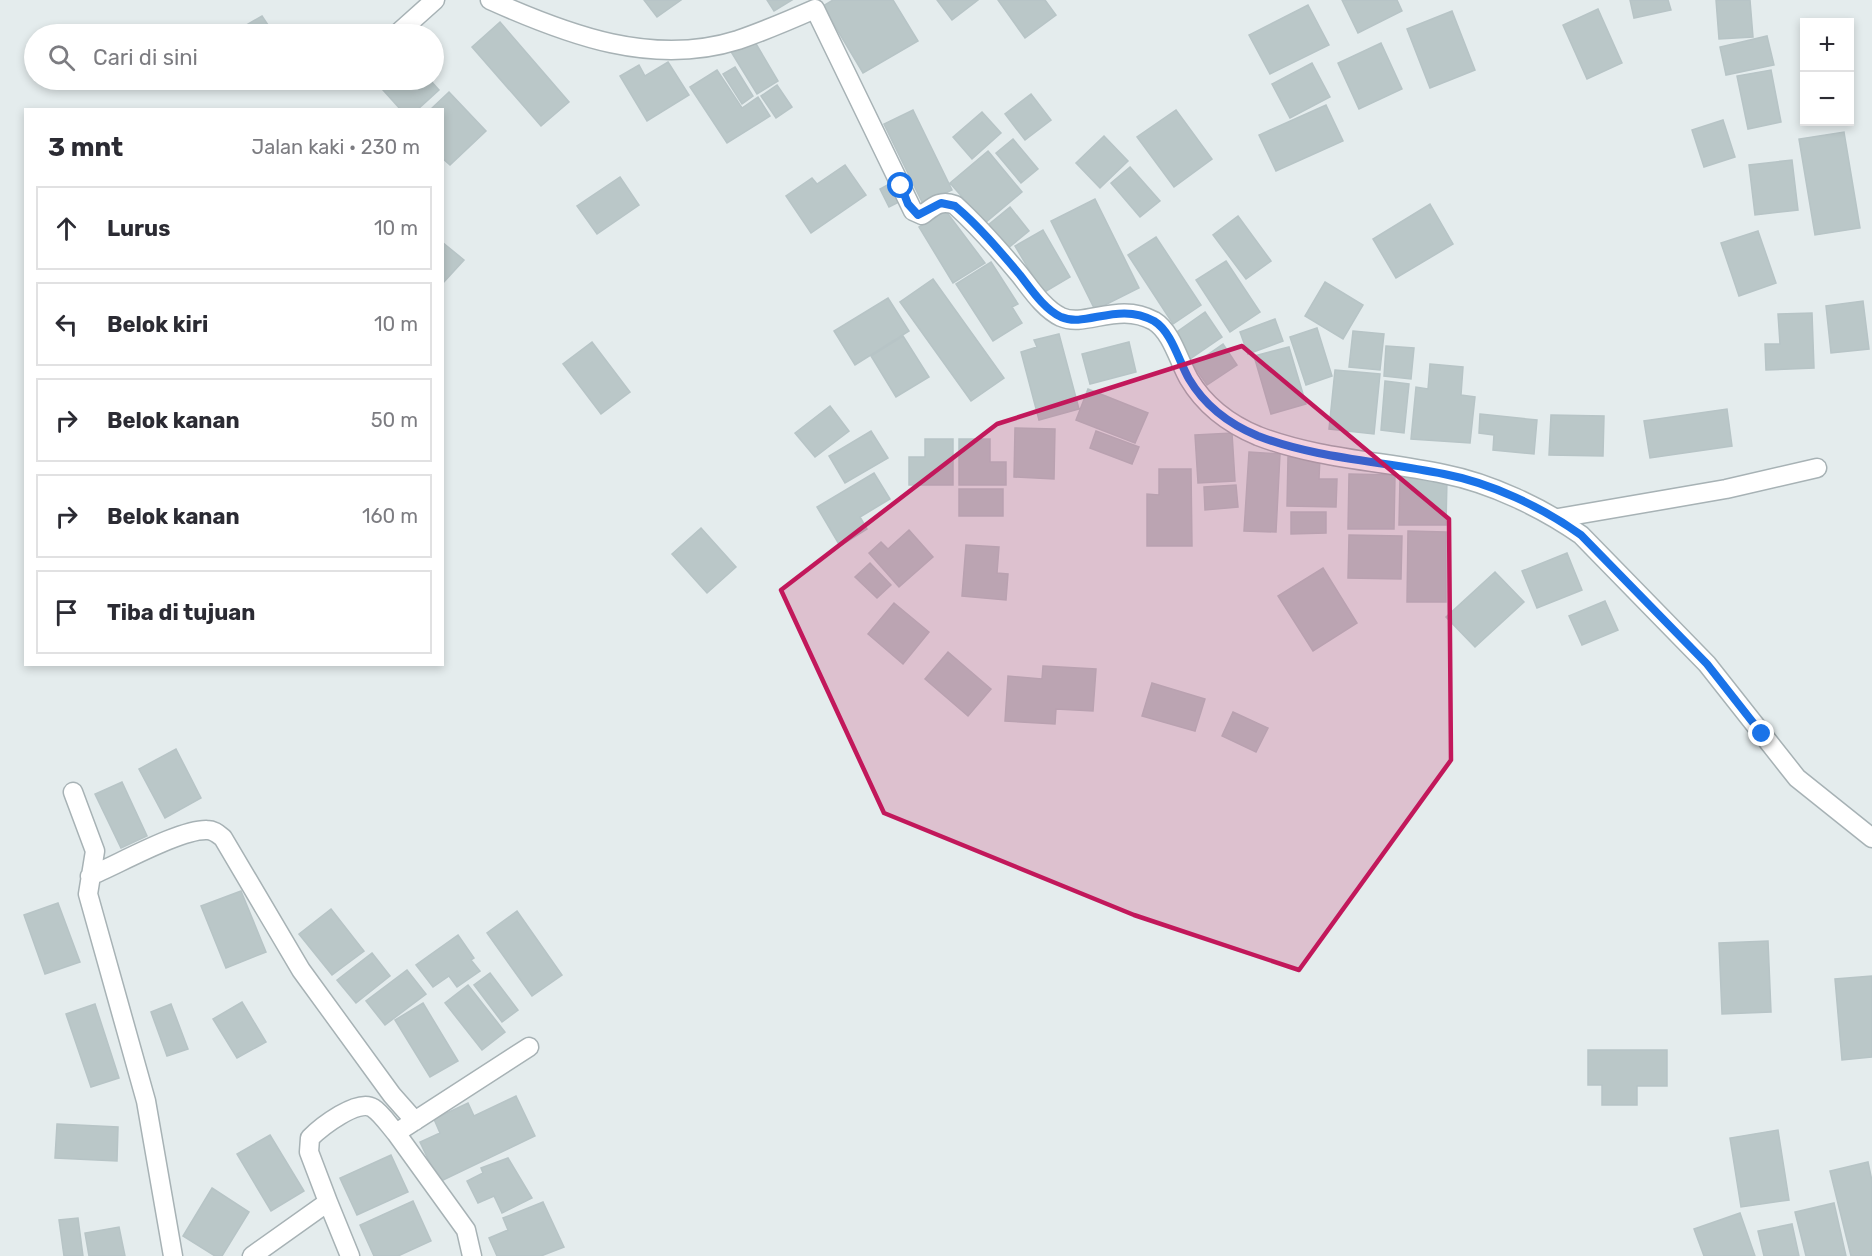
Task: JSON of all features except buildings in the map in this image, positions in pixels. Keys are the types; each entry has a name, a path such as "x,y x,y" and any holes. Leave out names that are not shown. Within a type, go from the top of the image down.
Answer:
{"street":[{"path":"408,24 435,0"},
{"path":"490,0 549,26 590,39 631,48 672,51 737,40 813,4 838,51 913,212 922,215 941,203 955,206 1043,302 1060,317 1073,320 1128,313 1154,322 1164,330 1200,397 1233,423 1256,435 1347,460 1447,474 1514,498 1558,518 1581,535 1707,664 1797,778 1872,838"},
{"path":"1558,518 1726,489 1817,468"},
{"path":"73,792 93,843 95,859 90,876 89,902 146,1101 173,1256"},
{"path":"90,876 187,833 205,830 217,833 223,838 301,970 392,1095 415,1120"},
{"path":"396,1133 529,1047"},
{"path":"350,1256 308,1148 310,1138 315,1133 351,1108 363,1105 374,1108 396,1133 466,1230 472,1256"},
{"path":"252,1256 328,1202"}],"highlighted area":[{"path":"1242,346 1449,519 1451,760 1299,970 1134,915 884,813 781,590 997,424"}],"route":[{"path":"901,186 908,204 918,215 922,215 941,203 955,206 1043,302 1060,317 1073,320 1112,313 1128,313 1154,322 1164,330 1200,397 1212,409 1256,435 1285,445 1347,460 1447,474 1533,505 1558,518 1581,535 1707,664 1762,734"}]}
